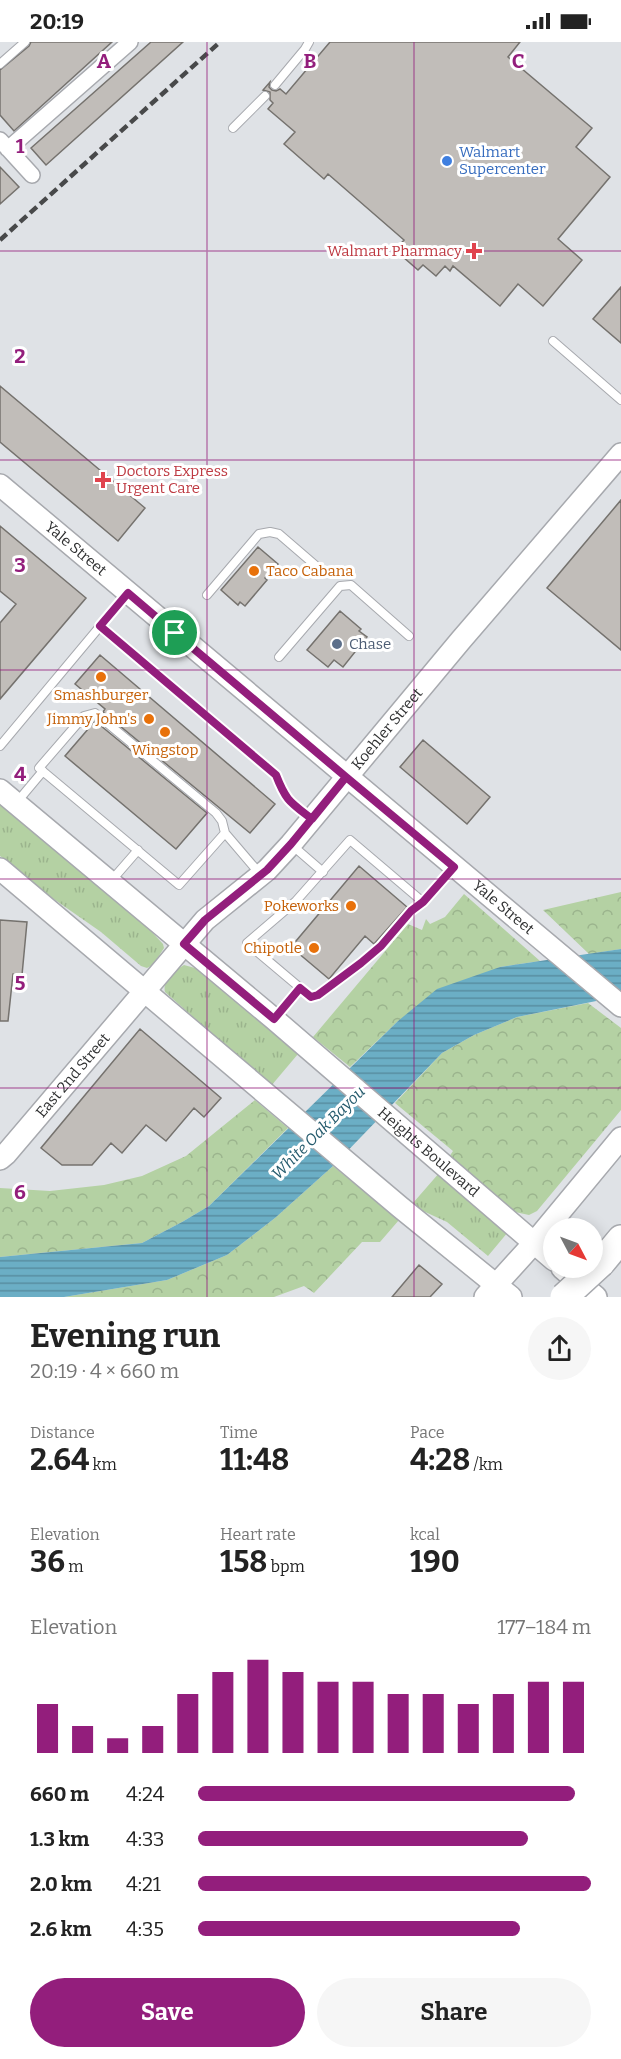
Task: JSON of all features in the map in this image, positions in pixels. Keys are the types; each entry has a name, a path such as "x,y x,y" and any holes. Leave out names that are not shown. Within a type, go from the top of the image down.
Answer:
{"highway":[{"path":"603,1261 621,1239"},
{"path":"564,1297 585,1278"},
{"path":"573,1297 589,1278"}],"main road":[{"name":"Koehler Street","path":"143,990 205,920 261,875 291,844 621,454"},
{"name":"Yale Street","path":"0,485 621,1006"},
{"name":"Heights Boulevard","path":"8,797 305,1045 543,1251"},
{"path":"0,869 400,1207 497,1293 534,1243 621,1138"},
{"name":"East 2nd Street","path":"0,1159 143,990"},
{"path":"574,1278 596,1297"}],"street":[{"path":"32,176 4,145 130,42"}],"lane":[{"path":"0,64 24,42"},
{"path":"275,85 309,42"},
{"path":"233,128 265,96"},
{"path":"553,341 621,400"},
{"path":"207,595 259,534 270,532 279,534 315,565"},
{"path":"279,657 340,586 346,584 351,585 409,636"},
{"path":"0,746 128,593"},
{"path":"100,626 276,775 288,800 312,819"},
{"path":"225,833 179,885 39,768 84,716 96,713 216,813 222,821 225,833 261,875"},
{"path":"8,797 43,771"},
{"path":"423,902 350,840 296,901 247,943 311,997 318,995 381,946 411,911 423,902 454,867"},
{"path":"291,844 323,872"},
{"path":"110,882 138,850"},
{"path":"274,1019 300,988"}],"green space":[{"path":"0,803 149,929 164,948 153,965 147,968 141,966 101,932 48,895 0,856"},
{"path":"621,892 621,949 589,954 543,910"},
{"path":"464,894 540,961 500,967 398,1021 350,1067 313,1037 408,924 422,930 426,919 430,924 445,917"},
{"path":"184,965 195,968 298,1054 271,1086 165,992 167,980"},
{"path":"588,1003 621,1028 621,1110 537,1211 529,1215 515,1212 449,1157 453,1151 395,1103 442,1053 474,1035 517,1017"},
{"path":"255,1100 288,1128 209,1206 142,1243 0,1257 0,1188 50,1191 104,1185 142,1176 186,1156"},
{"path":"333,1166 399,1220 380,1242 362,1242 314,1293 304,1286 274,1297 64,1297 167,1280 227,1255 275,1218"},
{"path":"440,1172 508,1232 488,1256 447,1222 423,1211 413,1203"}],"water":[{"name":"White Oak Bayou","path":"621,949 621,996 517,1017 474,1035 442,1053 333,1166 275,1218 227,1255 167,1280 64,1297 0,1297 0,1257 142,1243 209,1206 398,1021 437,989 500,967"}],"building":[{"path":"31,42 112,42 14,131 0,115 0,70"},
{"path":"151,42 183,42 46,165 31,148"},
{"name":"Walmart Supercenter","path":"330,42 520,42 508,57 592,128 576,147 610,177 558,239 582,260 543,306 518,284 500,306 453,266 450,271 445,266 436,276 423,265 418,270 395,250 404,240 328,174 324,179 284,144 295,132 268,109 273,103 270,100 270,92 263,90 270,82 269,87 272,90 280,89 286,94"},
{"path":"0,167 19,187 0,204"},
{"path":"621,287 621,343 593,319"},
{"path":"0,386 145,508 118,541 0,442"},
{"path":"621,500 621,650 547,588"},
{"path":"0,526 86,598 0,699 0,623 16,604 0,591"},
{"name":"Taco Cabana","path":"258,547 278,564 245,606 240,602 238,605 221,590"},
{"name":"Chase","path":"340,611 367,637 343,667 334,660 328,667 307,650"},
{"path":"100,655 275,804 250,833 103,712 105,709 75,684"},
{"path":"95,721 207,813 176,849 65,756"},
{"path":"423,740 490,797 467,824 400,767"},
{"path":"359,866 407,907 374,944 365,936 329,979 291,947"},
{"path":"0,920 27,922 22,975 13,974 8,1021 0,1021"},
{"path":"140,1029 221,1098 204,1117 194,1108 166,1141 146,1125 122,1153 111,1143 92,1165 62,1165 41,1148"},
{"path":"419,1265 442,1284 430,1297 392,1297"}],"railway":[{"path":"0,240 220,42"}],"place":[{"name":"Walmart Supercenter","path":"447,161"},
{"name":"Walmart Pharmacy","path":"474,251"},
{"name":"Doctors Express Urgent Care","path":"103,480"},
{"name":"Taco Cabana","path":"254,571"},
{"name":"Chase","path":"337,644"},
{"name":"Smashburger","path":"101,677"},
{"name":"Jimmy John's","path":"149,719"},
{"name":"Wingstop","path":"165,732"},
{"name":"Pokeworks","path":"351,906"},
{"name":"Chipotle","path":"314,948"}],"route":[{"path":"175,633 128,593 100,626 276,775 288,800 312,819 346,777 454,867 381,946 361,963 318,995 311,997 300,988 274,1019 184,944 205,920 267,870 291,844 346,777 175,633"}]}
